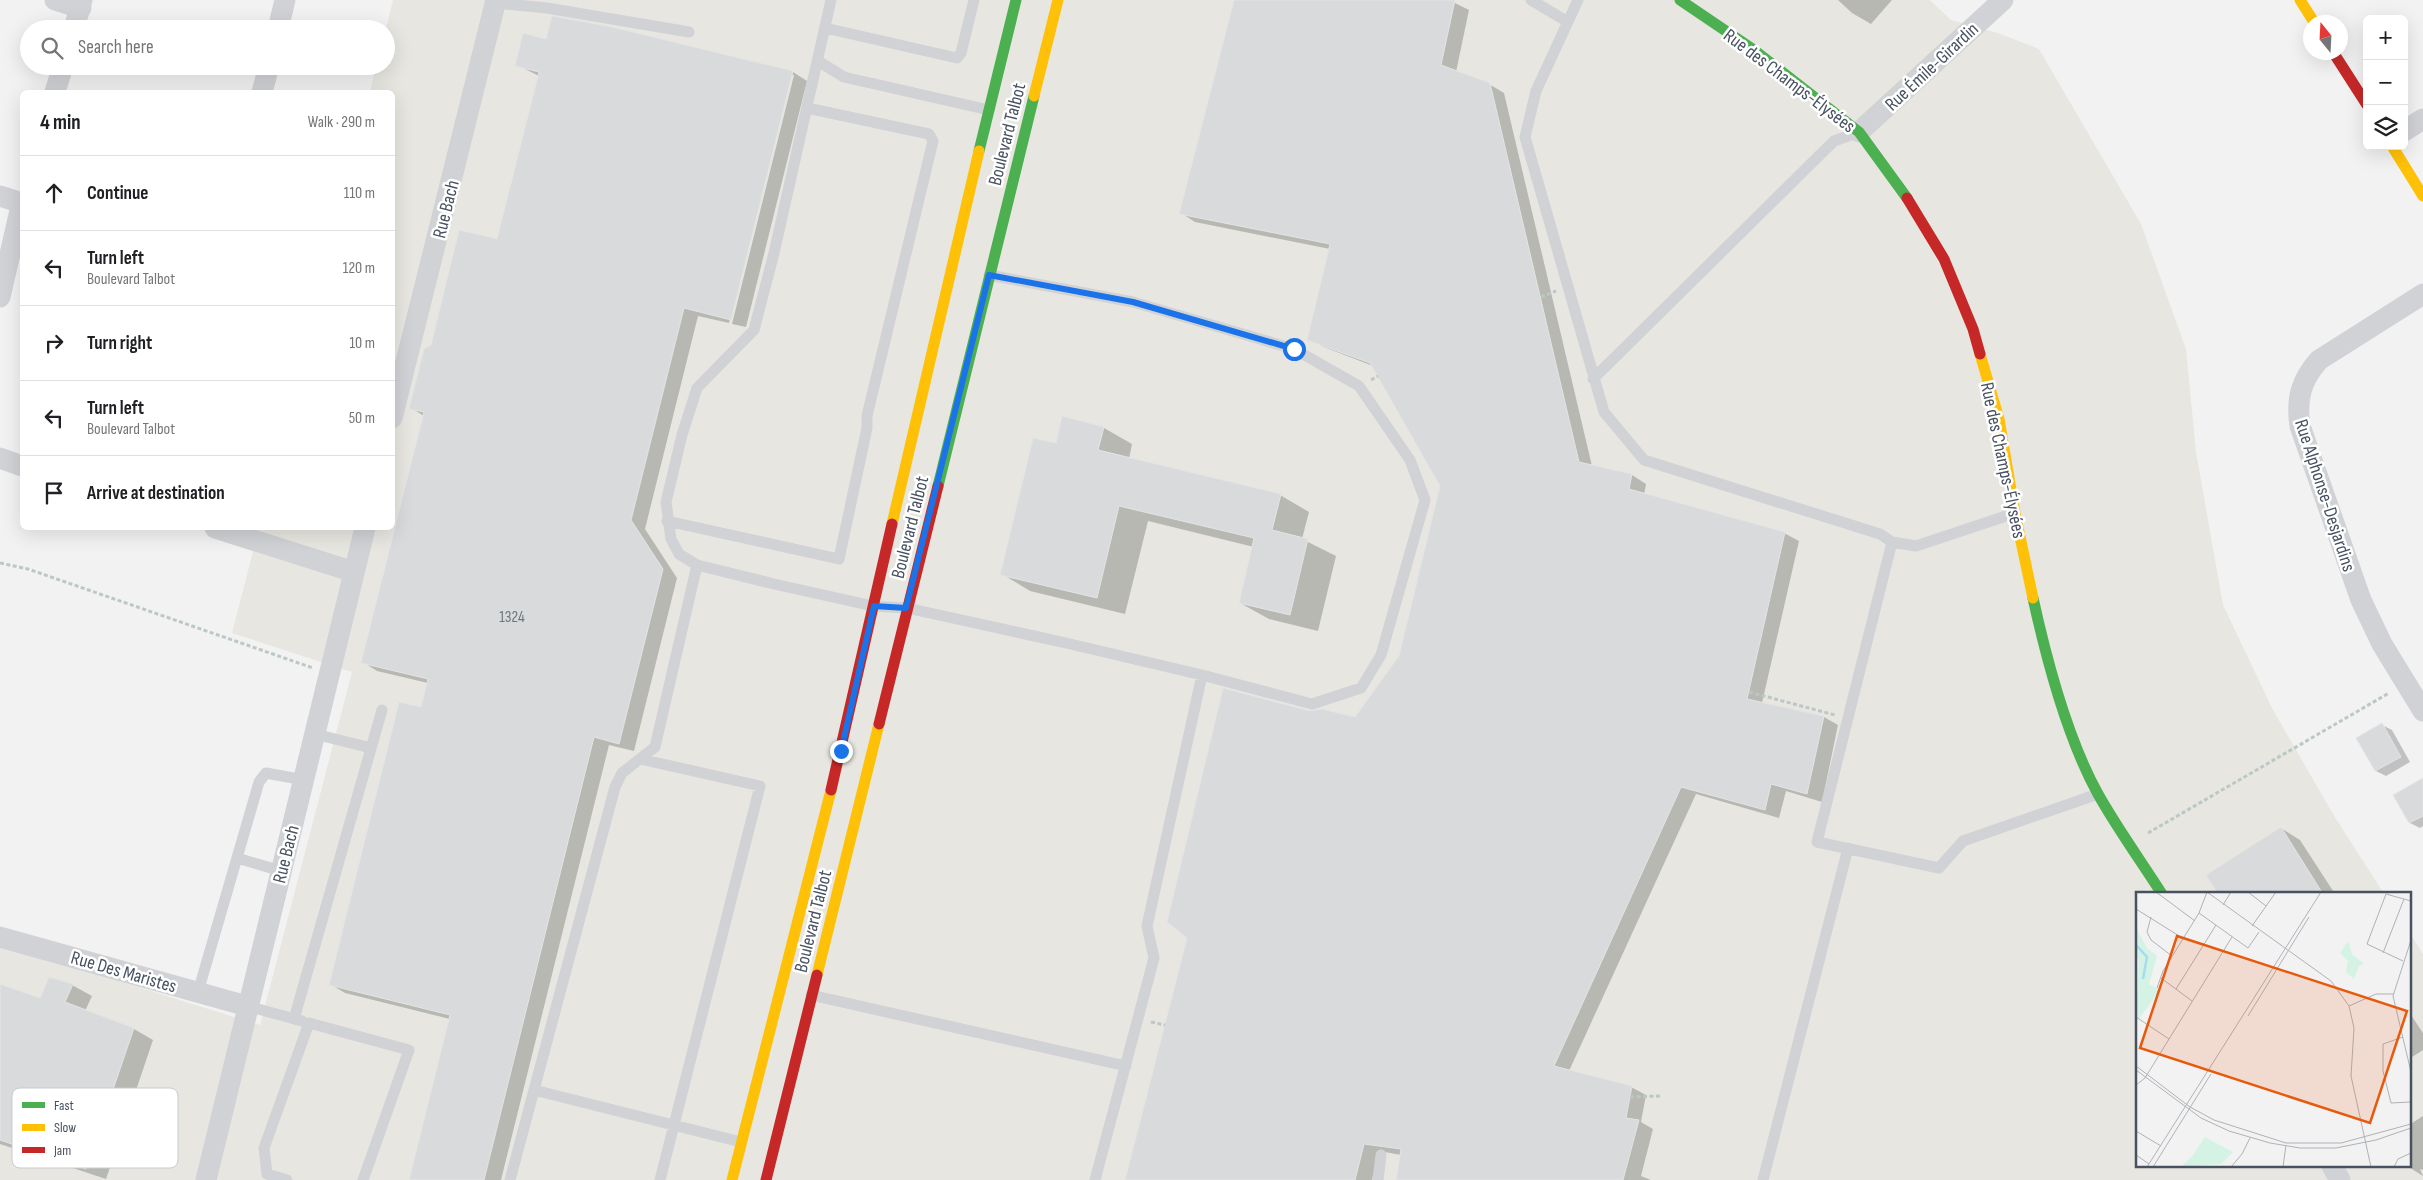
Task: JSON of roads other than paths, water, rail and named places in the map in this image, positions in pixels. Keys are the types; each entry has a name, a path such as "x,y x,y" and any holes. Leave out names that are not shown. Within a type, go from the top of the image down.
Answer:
{"main road":[{"name":"Boulevard Talbot","path":"732,1180 841,751 949,273 1016,0"},
{"name":"Boulevard Talbot","path":"766,1180 906,608 1058,0"},
{"name":"Rue des Champs-Élysées","path":"1680,0 1754,50 1860,132 1906,196 1944,259 1973,329 1999,419 2015,513 2043,643 2078,750 2098,794 2161,892"},
{"path":"2300,0 2310,15"},
{"path":"2338,60 2363,99"},
{"path":"2394,150 2423,196"}],"street":[{"path":"54,0 81,4 77,20"},
{"path":"280,20 285,0"},
{"name":"Rue Émile-Girardin","path":"1860,132 2003,0"},
{"name":"Rue Bach","path":"395,406 496,1"},
{"path":"56,90 60,75"},
{"path":"263,90 267,75"},
{"path":"2408,129 2423,120"},
{"path":"0,196 20,201"},
{"path":"0,296 20,211"},
{"name":"Rue Alphonse-Desjardins","path":"2423,294 2319,360 2307,373 2300,390 2298,409 2300,426 2361,600 2382,644 2423,711"},
{"path":"0,458 20,465"},
{"path":"221,530 354,572"},
{"name":"Rue Bach","path":"206,1180 364,530"},
{"name":"Rue Des Maristes","path":"0,937 248,1006"},
{"path":"2333,1168 2340,1180"}],"lane":[{"path":"831,0 774,253 754,330 697,388 682,435 666,502 667,521 671,539 679,554 697,565 874,606 906,608 1202,675 1312,704 1360,688 1381,655 1425,500 1410,460 1359,386 1294,349 1133,302 989,275"},
{"path":"825,28 957,58 961,53 974,0"},
{"path":"1531,0 1568,22"},
{"path":"1578,0 1536,91 1525,137 1604,412 1644,460 1880,534 1892,542 1916,546 2015,513"},
{"path":"496,1 689,32"},
{"path":"818,61 844,77 989,110"},
{"path":"667,521 838,559 866,428 866,416 933,141 929,134 807,108"},
{"path":"1593,379 1834,141 1860,132"},
{"path":"1892,542 1817,842 1939,868 1963,841 2098,794"},
{"path":"510,1180 615,787 622,774 655,747 697,565"},
{"path":"1095,1180 1154,958 1147,926 1202,675"},
{"path":"294,1019 382,710"},
{"path":"315,734 371,748"},
{"path":"640,759 760,786 660,1180"},
{"path":"198,992 259,782 266,773 304,780"},
{"path":"1763,1180 1848,848"},
{"path":"237,858 281,871"},
{"path":"811,995 1126,1066"},
{"path":"248,1006 409,1050 363,1180"},
{"path":"287,1180 267,1174 264,1148 308,1023"},
{"path":"534,1090 741,1142"},
{"path":"1378,1180 1381,1155"}]}
